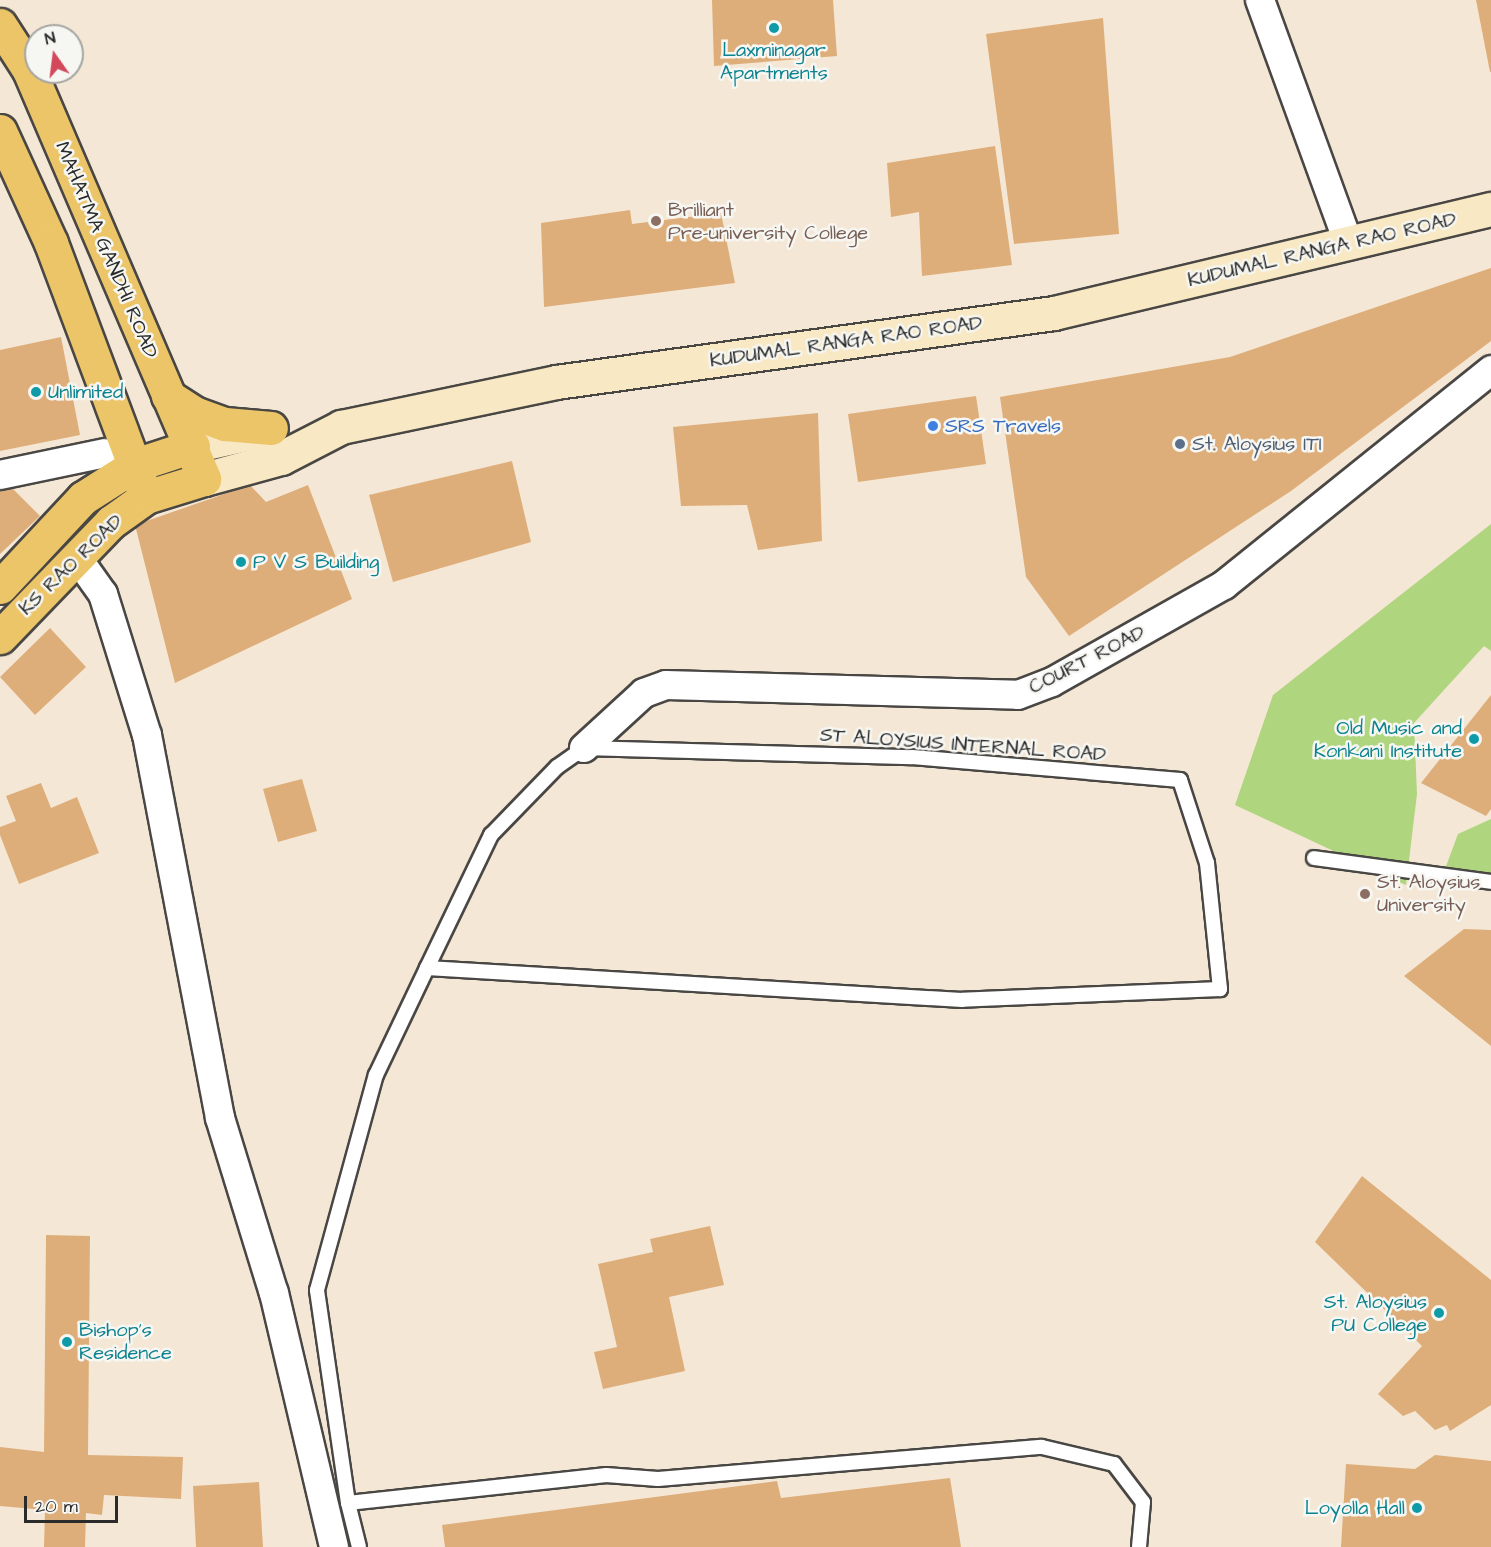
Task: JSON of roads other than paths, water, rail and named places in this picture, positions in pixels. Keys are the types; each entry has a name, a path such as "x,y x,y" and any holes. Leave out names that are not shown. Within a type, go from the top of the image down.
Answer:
{"main road":[{"name":"MAHATMA GANDHI ROAD","path":"0,25 33,80 168,396 193,446 204,479"},
{"path":"0,131 51,243 113,406 120,459 146,497"},
{"name":"KUDUMAL RANGA RAO ROAD","path":"204,479 281,458 341,427 556,382 1054,313 1491,209"},
{"path":"168,396 194,413 225,424 271,428 341,427"},
{"path":"193,446 271,428"},
{"name":"KS RAO ROAD","path":"6,581 120,459 193,446"},
{"name":"KS RAO ROAD","path":"0,638 111,522 146,497 204,479"},
{"path":"6,581 37,598"}],"street":[{"path":"1260,0 1349,244"},
{"name":"COURT ROAD","path":"584,748 644,693 666,685 1018,695 1052,682 1224,585 1491,370"},
{"path":"0,475 120,459"},
{"path":"78,559 103,594 147,735 220,1118 274,1293 333,1547"}],"lane":[{"name":"ST ALOYSIUS INTERNAL ROAD","path":"427,968 962,1000 1220,989 1207,863 1180,780 912,757 584,748"},
{"path":"359,1547 348,1503 317,1290 376,1075 490,835 557,767 584,748"},
{"path":"1314,858 1491,882"},
{"path":"348,1503 606,1475 658,1479 1042,1448 1114,1464 1143,1502 1139,1547"}],"place":[{"name":"Laxminagar Apartments","path":"774,28"},
{"name":"Brilliant Pre-university College","path":"656,221"},
{"name":"Unlimited","path":"36,392"},
{"name":"SRS Travels","path":"933,426"},
{"name":"St. Aloysius ITI","path":"1180,444"},
{"name":"P V S Building","path":"241,562"},
{"name":"Old Music and Konkani Institute","path":"1474,739"},
{"name":"St. Aloysius University","path":"1365,894"},
{"name":"St. Aloysius PU College","path":"1439,1313"},
{"name":"Bishop's Residence","path":"67,1342"},
{"name":"Loyolla Hall","path":"1417,1508"}]}
